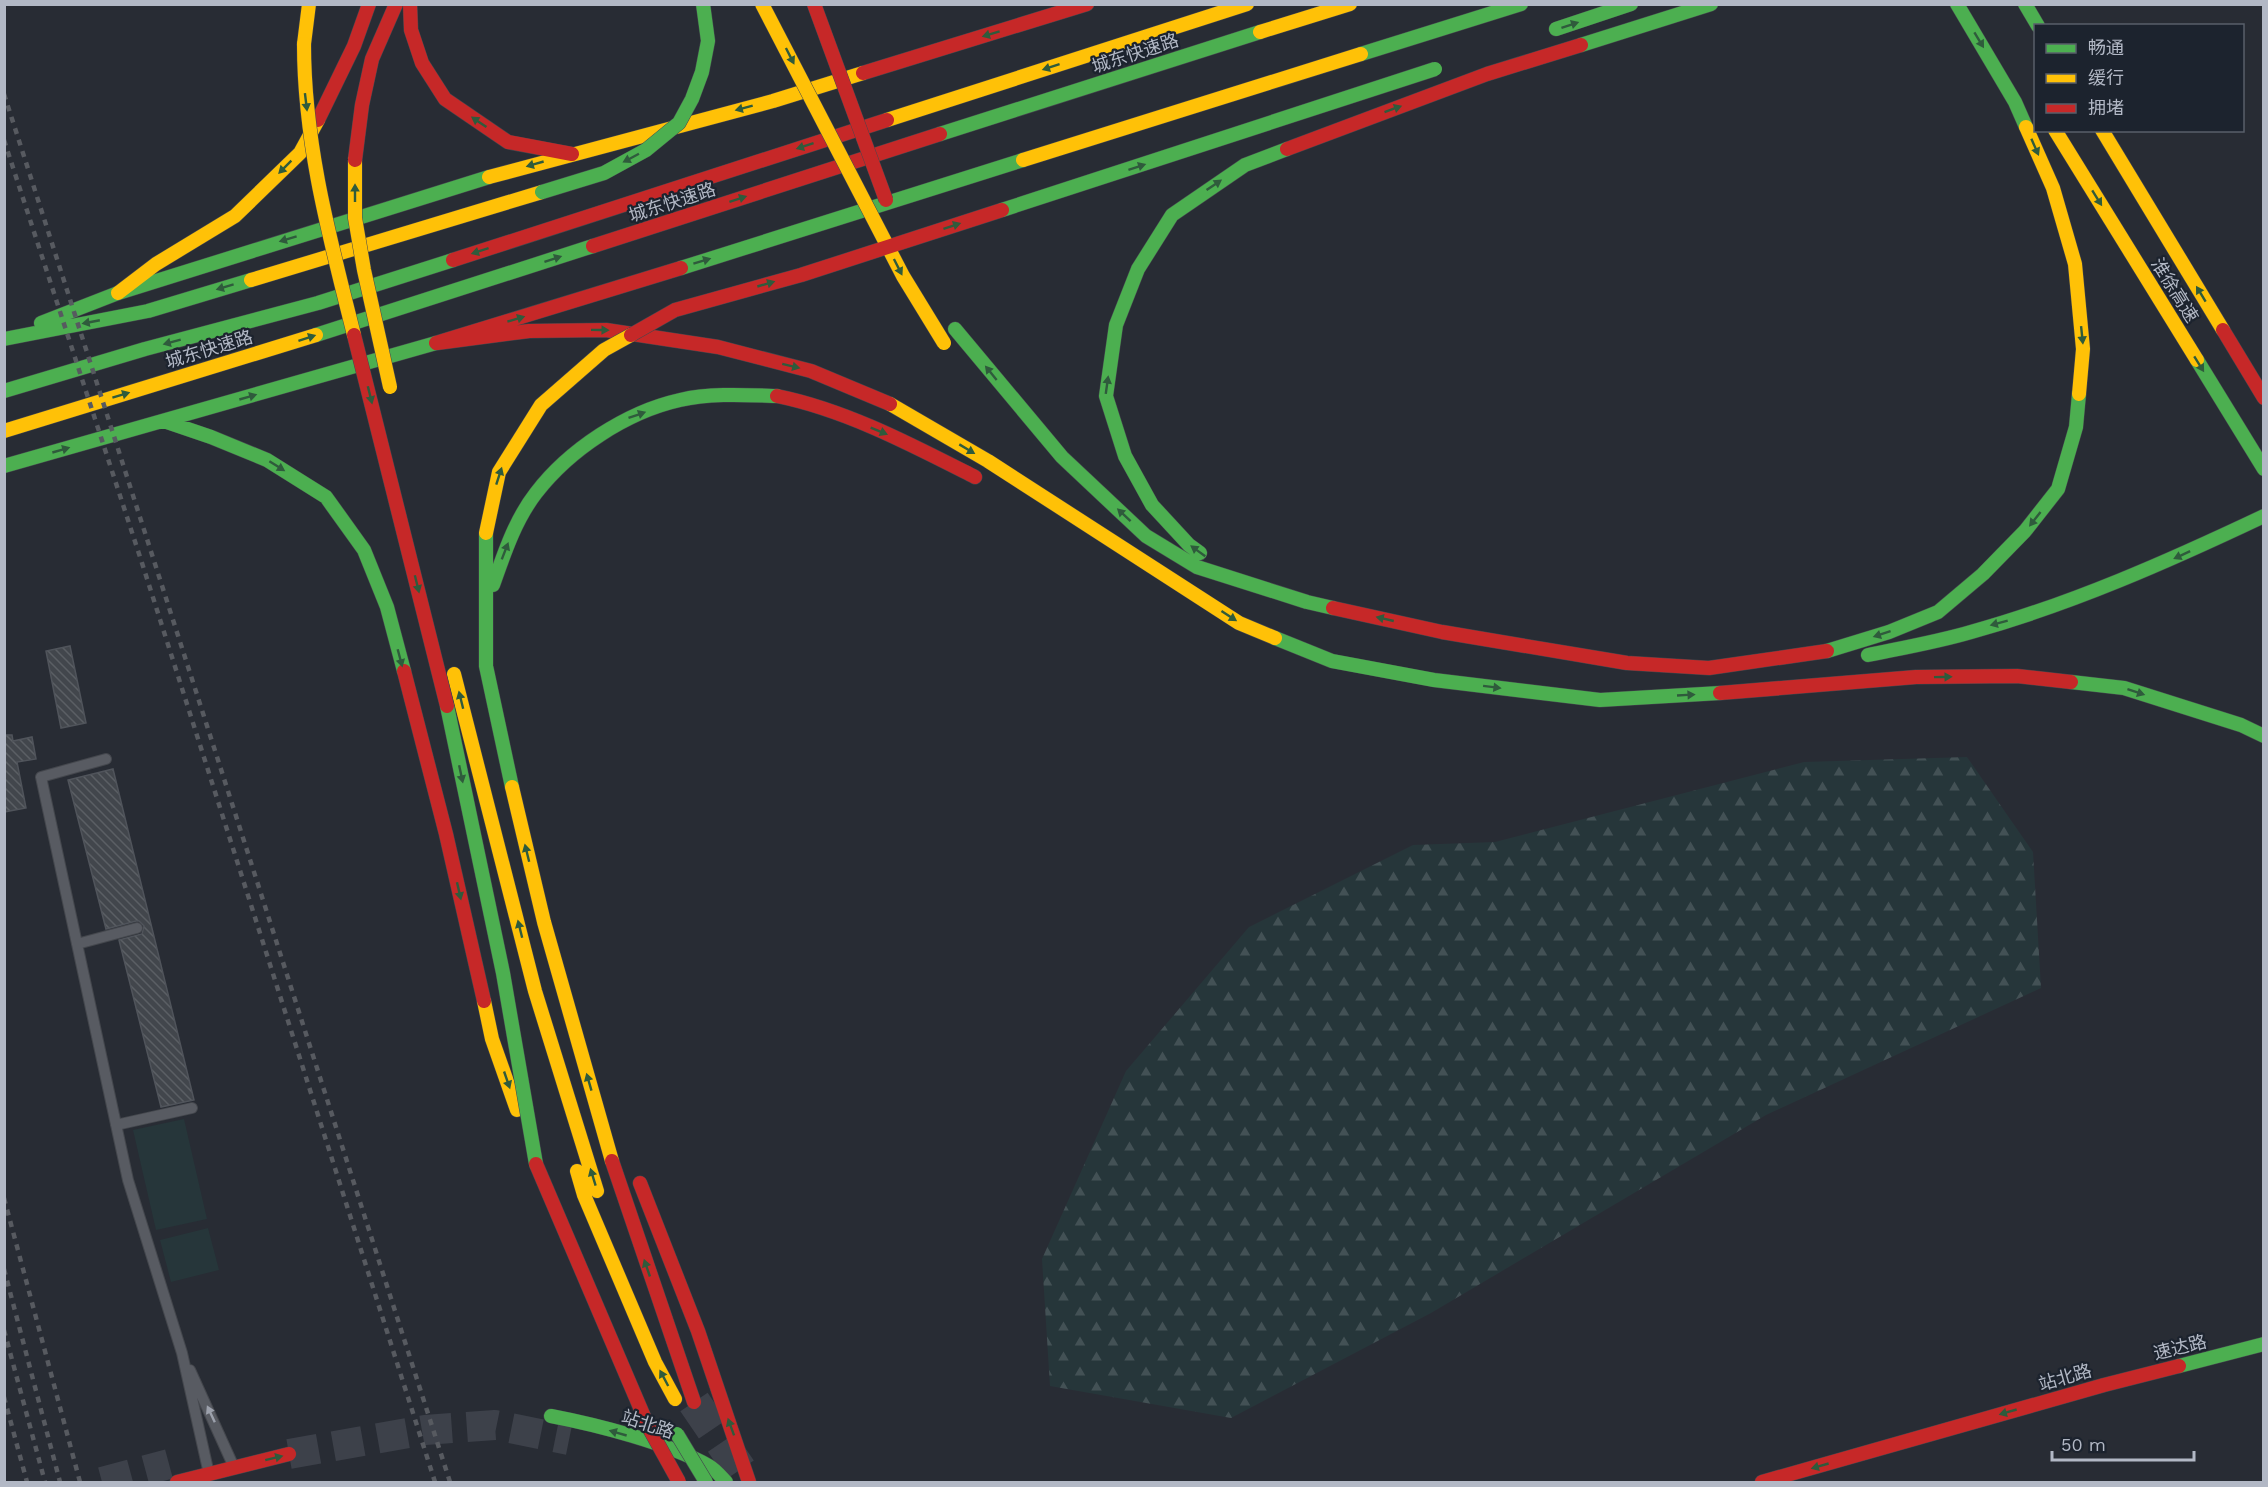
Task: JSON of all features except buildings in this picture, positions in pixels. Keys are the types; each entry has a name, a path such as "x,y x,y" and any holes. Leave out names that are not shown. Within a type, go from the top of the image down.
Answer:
{"main road":[{"path":"309,4 304,44 304,88 310,140 324,216 439,670 507,997 536,1165"},
{"path":"118,293 156,264 236,216 300,153 349,57 369,4"},
{"path":"392,395 364,270 355,218 355,154 372,59 396,4"},
{"path":"410,4 411,30 422,63 445,99 508,142 572,154"},
{"path":"4,338 148,310 604,173 646,150 679,123 692,99 702,72 708,41 703,4"},
{"path":"762,4 903,276 948,347"},
{"path":"814,4 886,200"},
{"path":"4,338 118,293 448,189 772,101 1087,4"},
{"name":"城东快速路","path":"4,391 145,349 318,303 1247,4"},
{"name":"城东快速路","path":"4,431 298,341 1350,4"},
{"path":"4,466 437,343 1521,4"},
{"path":"1544,33 1631,4"},
{"path":"1308,602 1223,570 1189,545 1152,505 1125,456 1106,396 1116,324 1138,269 1172,214 1245,165 1487,74 1711,4"},
{"path":"953,324 1062,457 1146,536 1197,567 1308,602 1442,632 1616,661 1709,668 1828,651 1889,632 1938,612 1983,574 2025,531 2058,489 2076,427 2083,349 2075,264 2054,188 2015,102 1957,4"},
{"path":"2025,4 2037,24"},
{"path":"639,1283 694,1402 613,1166 544,922 486,666 486,533 499,472 541,405 604,350 675,310 801,275 1440,67"},
{"path":"820,73 913,250"},
{"name":"淮徐高速","path":"2056,132 2264,469"},
{"name":"淮徐高速","path":"2103,132 2264,398"},
{"path":"2122,165 2157,194"},
{"path":"437,343 529,331 606,330 718,347 811,371 897,407 988,461 1239,623 1332,661 1434,680 1600,700 1780,689 1916,677 2017,676 2124,688 2241,725 2264,736"},
{"path":"485,606 508,543 535,494 572,456 623,420 681,400 732,395 778,396 825,409 910,444 993,486"},
{"path":"164,421 212,437 267,460 326,497 364,550 387,607 446,834 492,1038 536,1165 648,1426 679,1482"},
{"path":"1023,500 1082,521"},
{"path":"1097,514 1144,562"},
{"path":"1745,663 1845,659 1907,649 2043,611 2156,567 2264,516"},
{"path":"451,661 535,991 595,1184 608,1217"},
{"path":"1780,689 1913,664"},
{"path":"544,922 583,1009"},
{"path":"529,965 544,1068"},
{"path":"507,997 542,1116"},
{"path":"571,1153 584,1196 655,1362 683,1414"},
{"path":"635,1172 663,1238 736,1439 749,1482"},
{"name":"速达路","path":"2104,1384 2264,1344"},
{"path":"638,1357 663,1406"},
{"name":"站北路","path":"2009,1426 2104,1384"},
{"name":"站北路","path":"1772,1481 2104,1384"},
{"name":"站北路","path":"551,1416 573,1419 654,1443 711,1467 726,1482"},
{"path":"648,1426 687,1482"},
{"path":"673,1426 706,1482"},
{"path":"700,1446 711,1467"},
{"path":"198,1457 233,1449"},
{"path":"177,1482 289,1454"},
{"name":"站北路","path":"650,1461 691,1475 698,1482"}],"lane":[{"path":"106,759 41,777 128,1180 182,1353 198,1457 209,1474"},
{"path":"77,944 137,928"},
{"path":"116,1125 192,1108"},
{"path":"182,1353 233,1449 234,1468"}],"green space":[{"path":"1967,757 2033,852 2041,988 1766,1115 1431,1313 1231,1418 1050,1386 1042,1259 1126,1071 1249,927 1413,845 1495,842 1804,762"},
{"path":"184,1119 207,1219 156,1230 133,1130"},
{"path":"208,1228 219,1270 171,1282 160,1240"}],"tunnel":[{"path":"694,1402 743,1474"},
{"path":"289,1454 425,1430 495,1425 569,1440"},
{"path":"102,1482 169,1464"}],"railway":[{"path":"4,94 450,1482"},
{"path":"4,140 142,563 435,1482"},
{"path":"4,1198 80,1482"},
{"path":"4,1269 60,1482"},
{"path":"4,1330 45,1482"},
{"path":"4,1397 27,1482"}],"traffic: fast":[{"path":"542,192 604,173 646,150 679,123 692,99 702,72 708,41 703,4"},
{"path":"1361,54 1521,4"},
{"path":"1556,29 1631,4"},
{"path":"1581,45 1711,4"},
{"path":"1957,4 2015,102 2026,127"},
{"path":"2025,4 2037,24"},
{"path":"940,134 1260,32"},
{"path":"1002,210 1435,69"},
{"path":"1200,553 1189,545 1152,505 1125,456 1106,396 1116,325 1138,269 1172,215 1245,165 1287,149"},
{"path":"681,268 1023,160"},
{"path":"41,323 118,293 489,177"},
{"path":"316,335 593,246"},
{"path":"4,391 145,349 318,303 453,260"},
{"path":"4,339 148,311 251,280"},
{"path":"955,329 1062,457 1146,536 1197,567 1333,608"},
{"path":"4,466 436,343"},
{"path":"2197,360 2264,469"},
{"path":"1827,651 1889,632 1938,612 1983,574 2025,531 2058,489 2076,427 2079,394"},
{"path":"493,585 516,526 536,493 565,462 600,435 639,414 680,400 716,395 777,396"},
{"path":"164,421 267,460 326,497 364,550 387,607 404,671"},
{"path":"1868,655 1958,636 2009,621 2083,595 2156,565 2264,516"},
{"path":"486,533 486,666 512,787"},
{"path":"1275,638 1332,661 1434,680 1600,700 1720,693"},
{"path":"2071,682 2124,688 2241,725 2264,736"},
{"path":"447,706 503,973 536,1164"},
{"path":"2179,1366 2264,1344"},
{"path":"551,1416 590,1424 653,1442 709,1466 726,1482"},
{"path":"677,1434 706,1482"}],"traffic: slow":[{"path":"304,44 309,4"},
{"path":"762,4 903,276 944,343"},
{"path":"887,120 1247,4"},
{"path":"1260,32 1350,4"},
{"path":"304,44 305,81 313,155 354,335"},
{"path":"1023,160 1361,54"},
{"path":"489,177 773,101 863,73"},
{"path":"118,293 156,264 235,216 300,153 318,120"},
{"path":"2026,127 2053,188 2075,264 2083,349 2079,394"},
{"path":"2056,132 2197,360"},
{"path":"2103,132 2223,330"},
{"path":"355,160 355,218 390,387"},
{"path":"251,280 542,192"},
{"path":"4,431 316,335"},
{"path":"486,533 499,472 541,405 604,350 631,335"},
{"path":"890,404 988,461 1239,623 1275,638"},
{"path":"454,674 535,991 597,1191"},
{"path":"512,787 544,922 612,1161"},
{"path":"484,1001 492,1039 517,1110"},
{"path":"577,1171 584,1195 655,1362 675,1399"}],"traffic: jam":[{"path":"318,120 354,46 369,4"},
{"path":"355,160 362,105 372,59 396,4"},
{"path":"410,4 411,30 422,63 445,99 508,142 572,154"},
{"path":"814,4 886,200"},
{"path":"863,73 1087,4"},
{"path":"1287,149 1487,74 1581,45"},
{"path":"453,260 887,120"},
{"path":"593,246 940,134"},
{"path":"631,335 675,310 801,275 1002,210"},
{"path":"436,343 681,268"},
{"path":"437,343 529,331 606,330 718,347 811,371 890,404"},
{"path":"2223,330 2264,398"},
{"path":"354,335 447,706"},
{"path":"777,396 853,419 975,477"},
{"path":"1333,608 1442,632 1627,663 1709,668 1827,651"},
{"path":"404,671 446,834 484,1001"},
{"path":"1720,693 1916,677 2017,676 2071,682"},
{"path":"612,1161 694,1402"},
{"path":"536,1164 648,1426 679,1482"},
{"path":"640,1183 698,1331 749,1482"},
{"path":"1762,1482 2179,1366"},
{"path":"177,1482 289,1454"}]}
